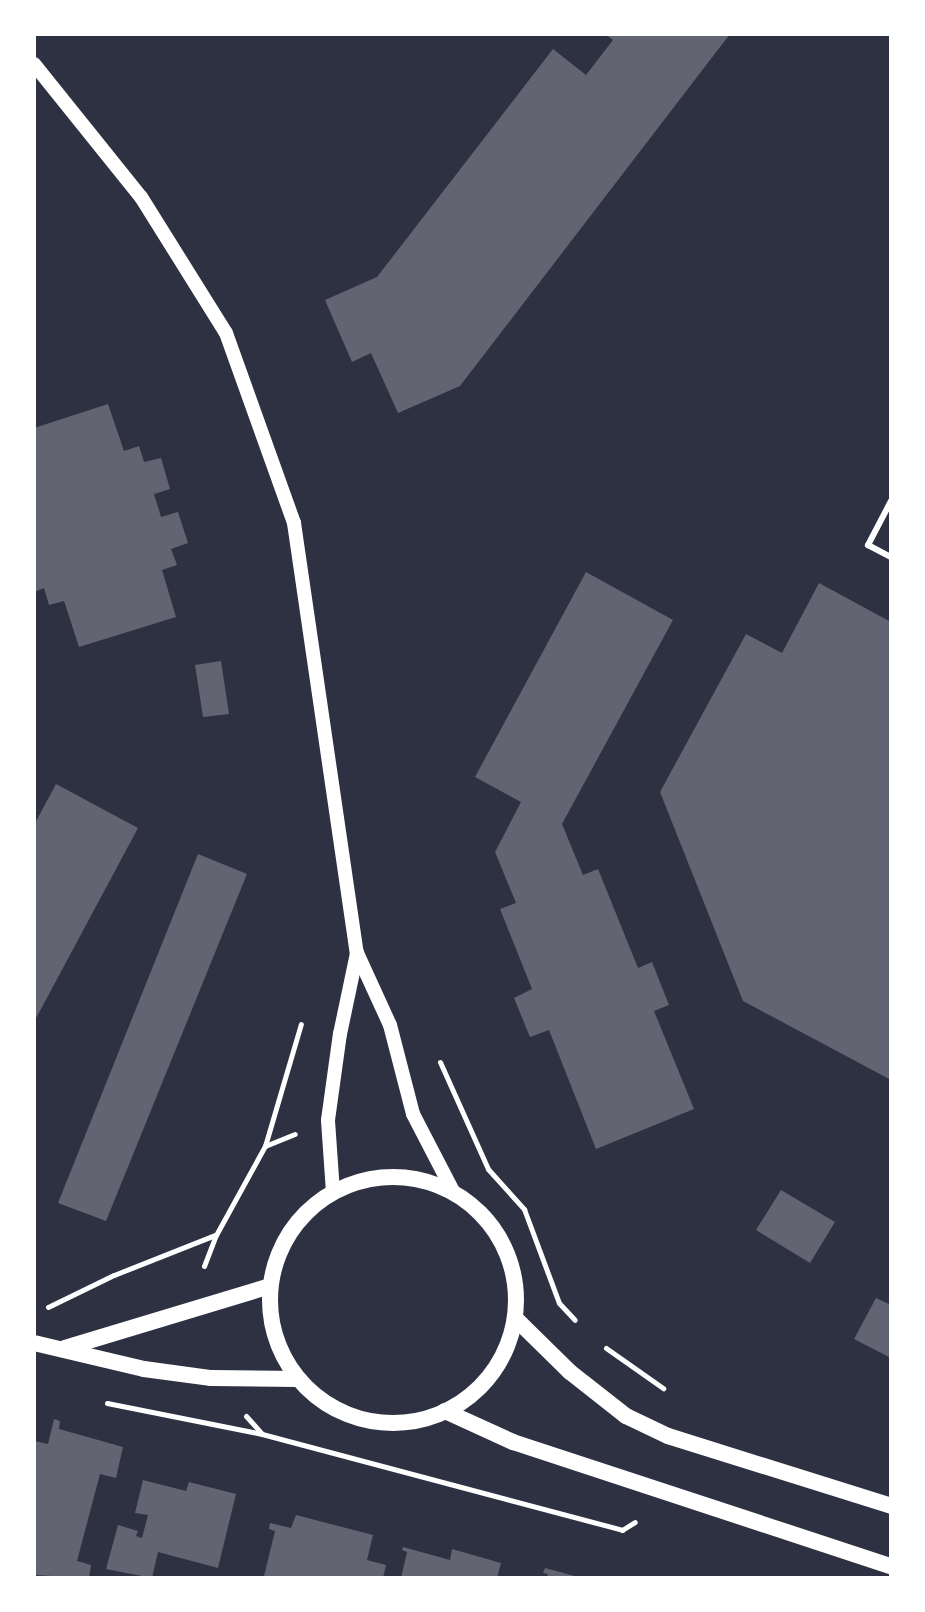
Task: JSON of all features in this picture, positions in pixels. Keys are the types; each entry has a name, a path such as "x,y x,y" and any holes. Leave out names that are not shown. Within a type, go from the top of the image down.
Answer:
{"main road":[{"path":"394,1176 425,1180 454,1193 483,1215 505,1246 515,1281 515,1318 507,1347 492,1373 471,1395 445,1411 415,1421 382,1422 351,1416 322,1401 298,1379 274,1335 270,1286 277,1257 290,1231 309,1209 333,1192 363,1180 394,1176"},
{"path":"63,1349 270,1286"},
{"path":"515,1318 570,1372 626,1416 668,1436 891,1506"},
{"path":"34,1343 158,1371 211,1378 298,1379"},
{"path":"445,1411 513,1442 891,1566"}],"street":[{"path":"34,64 141,197 226,333 294,523 323,698 357,953 390,1025 413,1114 454,1193"},
{"path":"333,1192 328,1120 340,1034 357,953"}],"lane":[{"path":"891,501 868,545 891,557"}],"path":[{"path":"468,1125 488,1169 524,1209 559,1303 584,1329"},
{"path":"46,1308 114,1275 216,1235 265,1146"},
{"path":"603,1346 672,1393"},
{"path":"262,1434 622,1530 673,1496"}],"building":[{"path":"605,34 730,34 460,386 398,413 371,353 352,362 325,300 377,277 553,49 586,75 613,40"},
{"path":"108,404 124,451 139,446 144,462 161,458 170,489 154,494 161,517 178,512 188,543 171,549 177,565 162,570 176,617 79,647 64,601 49,605 44,588 34,592 34,428"},
{"path":"586,572 673,620 562,824 583,875 598,869 638,968 652,962 669,1005 654,1011 694,1109 596,1149 549,1030 530,1037 514,998 532,989 500,909 516,903 495,852 521,802 475,777"},
{"path":"819,583 891,622 891,1080 743,1001 660,792 746,634 782,653"},
{"path":"221,661 229,714 203,717 195,665"},
{"path":"56,784 138,828 34,1022 34,825"},
{"path":"198,854 247,874 106,1221 58,1203"},
{"path":"781,1190 835,1222 810,1263 756,1230"},
{"path":"876,1298 891,1305 891,1358 854,1339"},
{"path":"54,1419 60,1421 59,1429 123,1447 116,1478 100,1474 77,1561 91,1565 89,1578 34,1575 34,1446 35,1441 48,1444"},
{"path":"143,1480 186,1491 189,1482 236,1494 218,1568 158,1552 152,1578 106,1569 118,1525 138,1531 136,1536 142,1538 148,1515 135,1513"},
{"path":"296,1515 373,1535 367,1560 386,1565 383,1578 264,1576 275,1531 269,1529 270,1523 291,1528"},
{"path":"403,1547 450,1560 452,1549 501,1563 497,1578 401,1578 407,1552 402,1550"},
{"path":"545,1568 578,1578 547,1578 548,1574 543,1573"}]}
